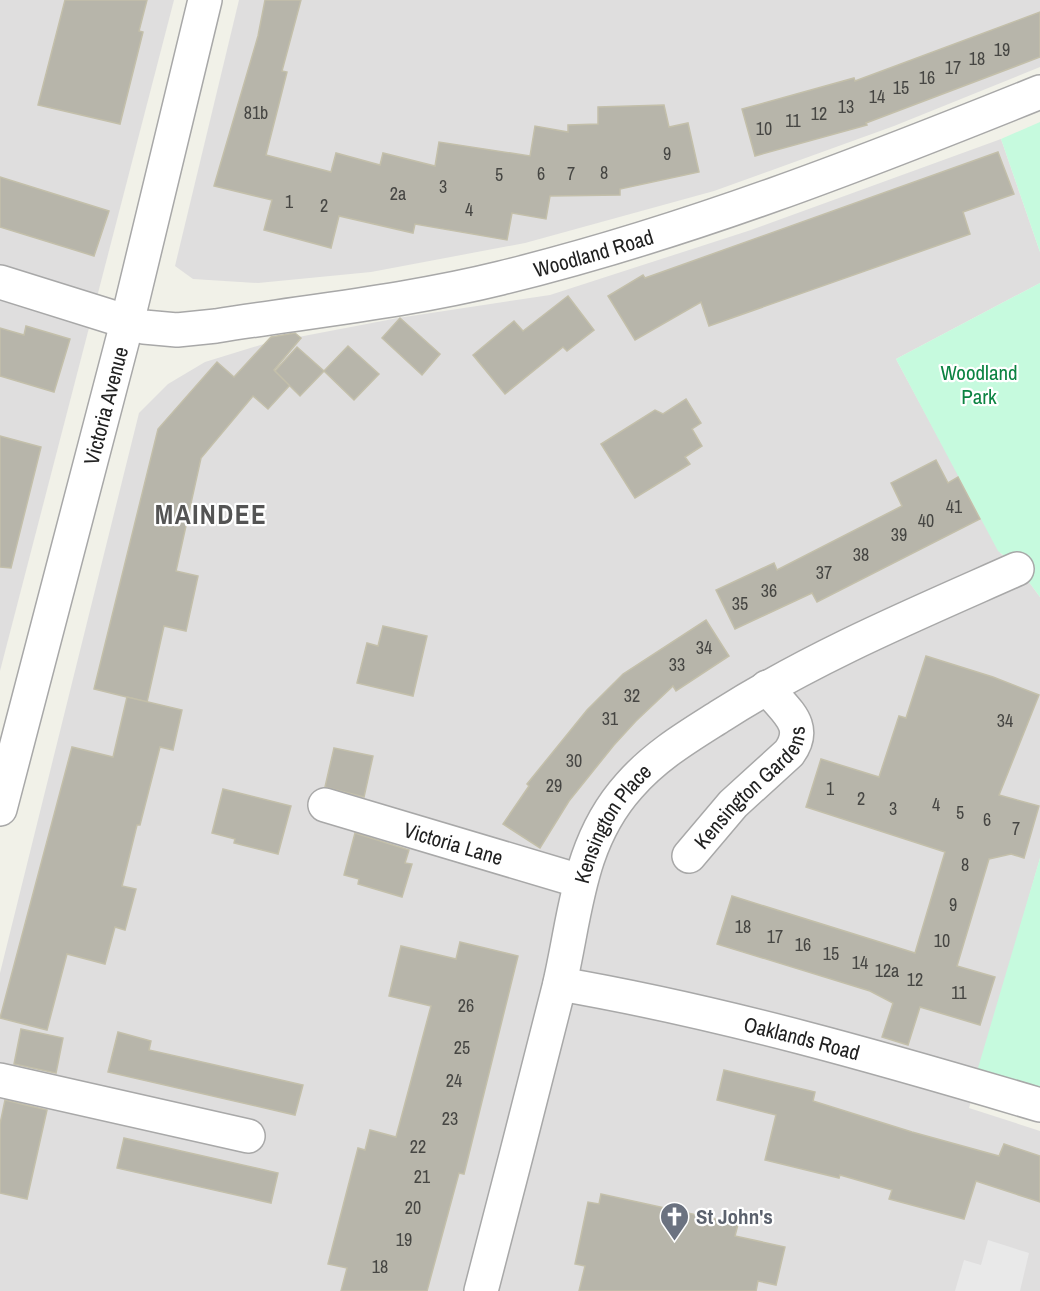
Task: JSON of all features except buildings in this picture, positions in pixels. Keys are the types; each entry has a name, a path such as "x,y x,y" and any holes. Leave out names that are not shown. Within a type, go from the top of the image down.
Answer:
{"street":[{"name":"Victoria Avenue","path":"0,809 127,323 205,0"},
{"name":"Woodland Road","path":"0,282 127,323 177,330 435,292 503,278 744,205 1040,93"},
{"name":"Kensington Place","path":"481,1291 560,984 580,881 603,825 628,786 671,746 767,687 828,654 1017,569"},
{"name":"Kensington Gardens","path":"689,856 733,804 789,753 795,744 798,734 796,726 767,687"},
{"name":"Victoria Lane","path":"325,805 580,881"},
{"name":"Oaklands Road","path":"560,984 616,994 852,1050 1040,1105"},
{"path":"0,1080 248,1136"}],"shaded area":[{"path":"0,0 174,0 0,671"},
{"path":"239,0 1040,0 1040,67 894,126 714,191 525,243 371,272 258,283 193,279 175,266"},
{"path":"1001,139 1040,252 1040,283 896,359 1001,554 1017,566 1040,597 1040,858 969,1108 1040,1131 1040,1291 0,1291 0,973 139,413 168,384 205,362 267,343 398,318 550,295 751,230"},
{"path":"988,1240 1029,1253 1020,1291 955,1291 964,1260 981,1265"}],"green space":[{"path":"1040,122 1040,252 1001,139"},
{"name":"Woodland Park","path":"1040,283 1040,597 1017,566 998,551 896,359"},
{"path":"1040,858 1040,1105 973,1085"}],"place":[{"name":"St John's","path":"675,1242"}],"district":[{"name":"MAINDEE","path":"211,514"}]}
